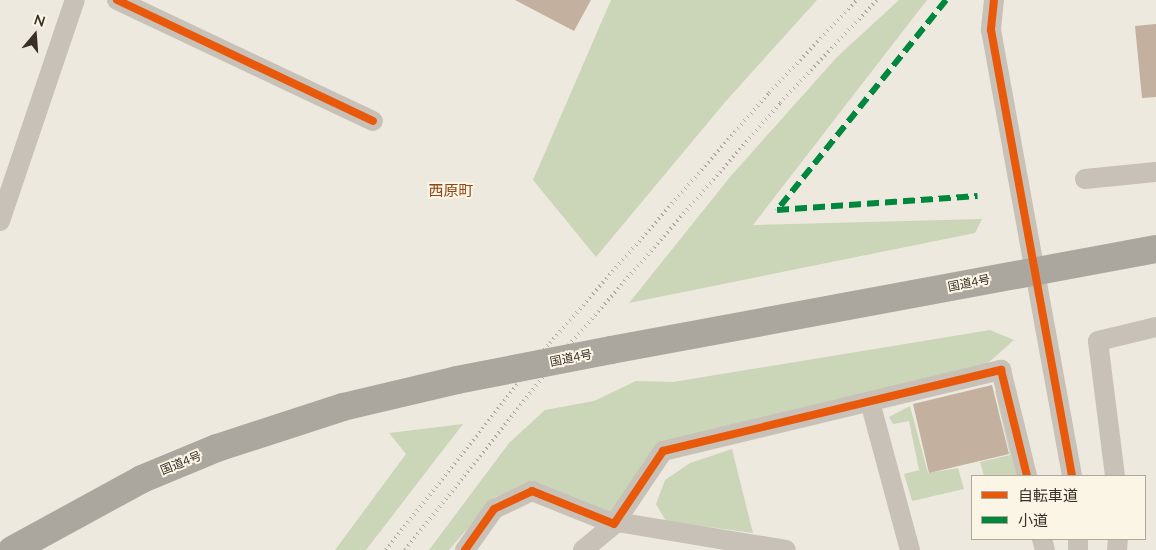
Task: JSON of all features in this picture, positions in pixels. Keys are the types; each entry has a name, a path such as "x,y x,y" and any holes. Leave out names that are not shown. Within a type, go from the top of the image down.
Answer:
{"highway":[{"name":"国道4号","path":"12,550 142,479 216,448 343,407 457,380 1156,249"}],"street":[{"path":"0,221 75,0"},
{"path":"117,0 373,121"},
{"path":"994,0 991,30 1072,475"},
{"path":"1086,179 1156,172"},
{"path":"1114,475 1098,341 1156,327"},
{"path":"583,550 614,524 662,452 1002,370 1027,475"},
{"path":"870,402 910,550"},
{"path":"465,550 494,509 532,491 614,524 786,550"}],"green space":[{"path":"611,0 817,0 726,101 596,257 533,180"},
{"path":"899,0 927,0 753,225 982,219 975,233 629,303 730,177 837,57"},
{"path":"990,330 1014,340 988,363 654,447 611,513 537,484 495,497 449,550 429,550 509,443 545,410 594,401 636,381 673,382"},
{"path":"995,391 1000,392 1023,475 984,475 980,462 1010,455"},
{"path":"910,406 928,473 958,468 964,489 912,501 904,474 919,470 909,421 893,424 889,417"},
{"path":"463,424 366,550 335,550 406,454 389,433"},
{"path":"732,449 753,533 666,521 656,504 665,480 690,463"}],"building":[{"path":"515,0 591,0 574,31"},
{"path":"1156,24 1156,97 1142,98 1135,26"},
{"path":"992,385 1009,454 929,473 913,404"}],"railway":[{"path":"386,550 550,343 769,93 857,0"},
{"path":"405,550 562,353 780,103 877,0"}],"marked path":[{"path":"946,0 777,210 978,196"}],"cycle path":[{"path":"117,0 373,121"},
{"path":"994,0 991,30 1072,475"},
{"path":"465,550 494,509 532,491 614,524 663,451 1001,370 1027,475"}],"district":[{"name":"西原町","path":"451,191"}]}
